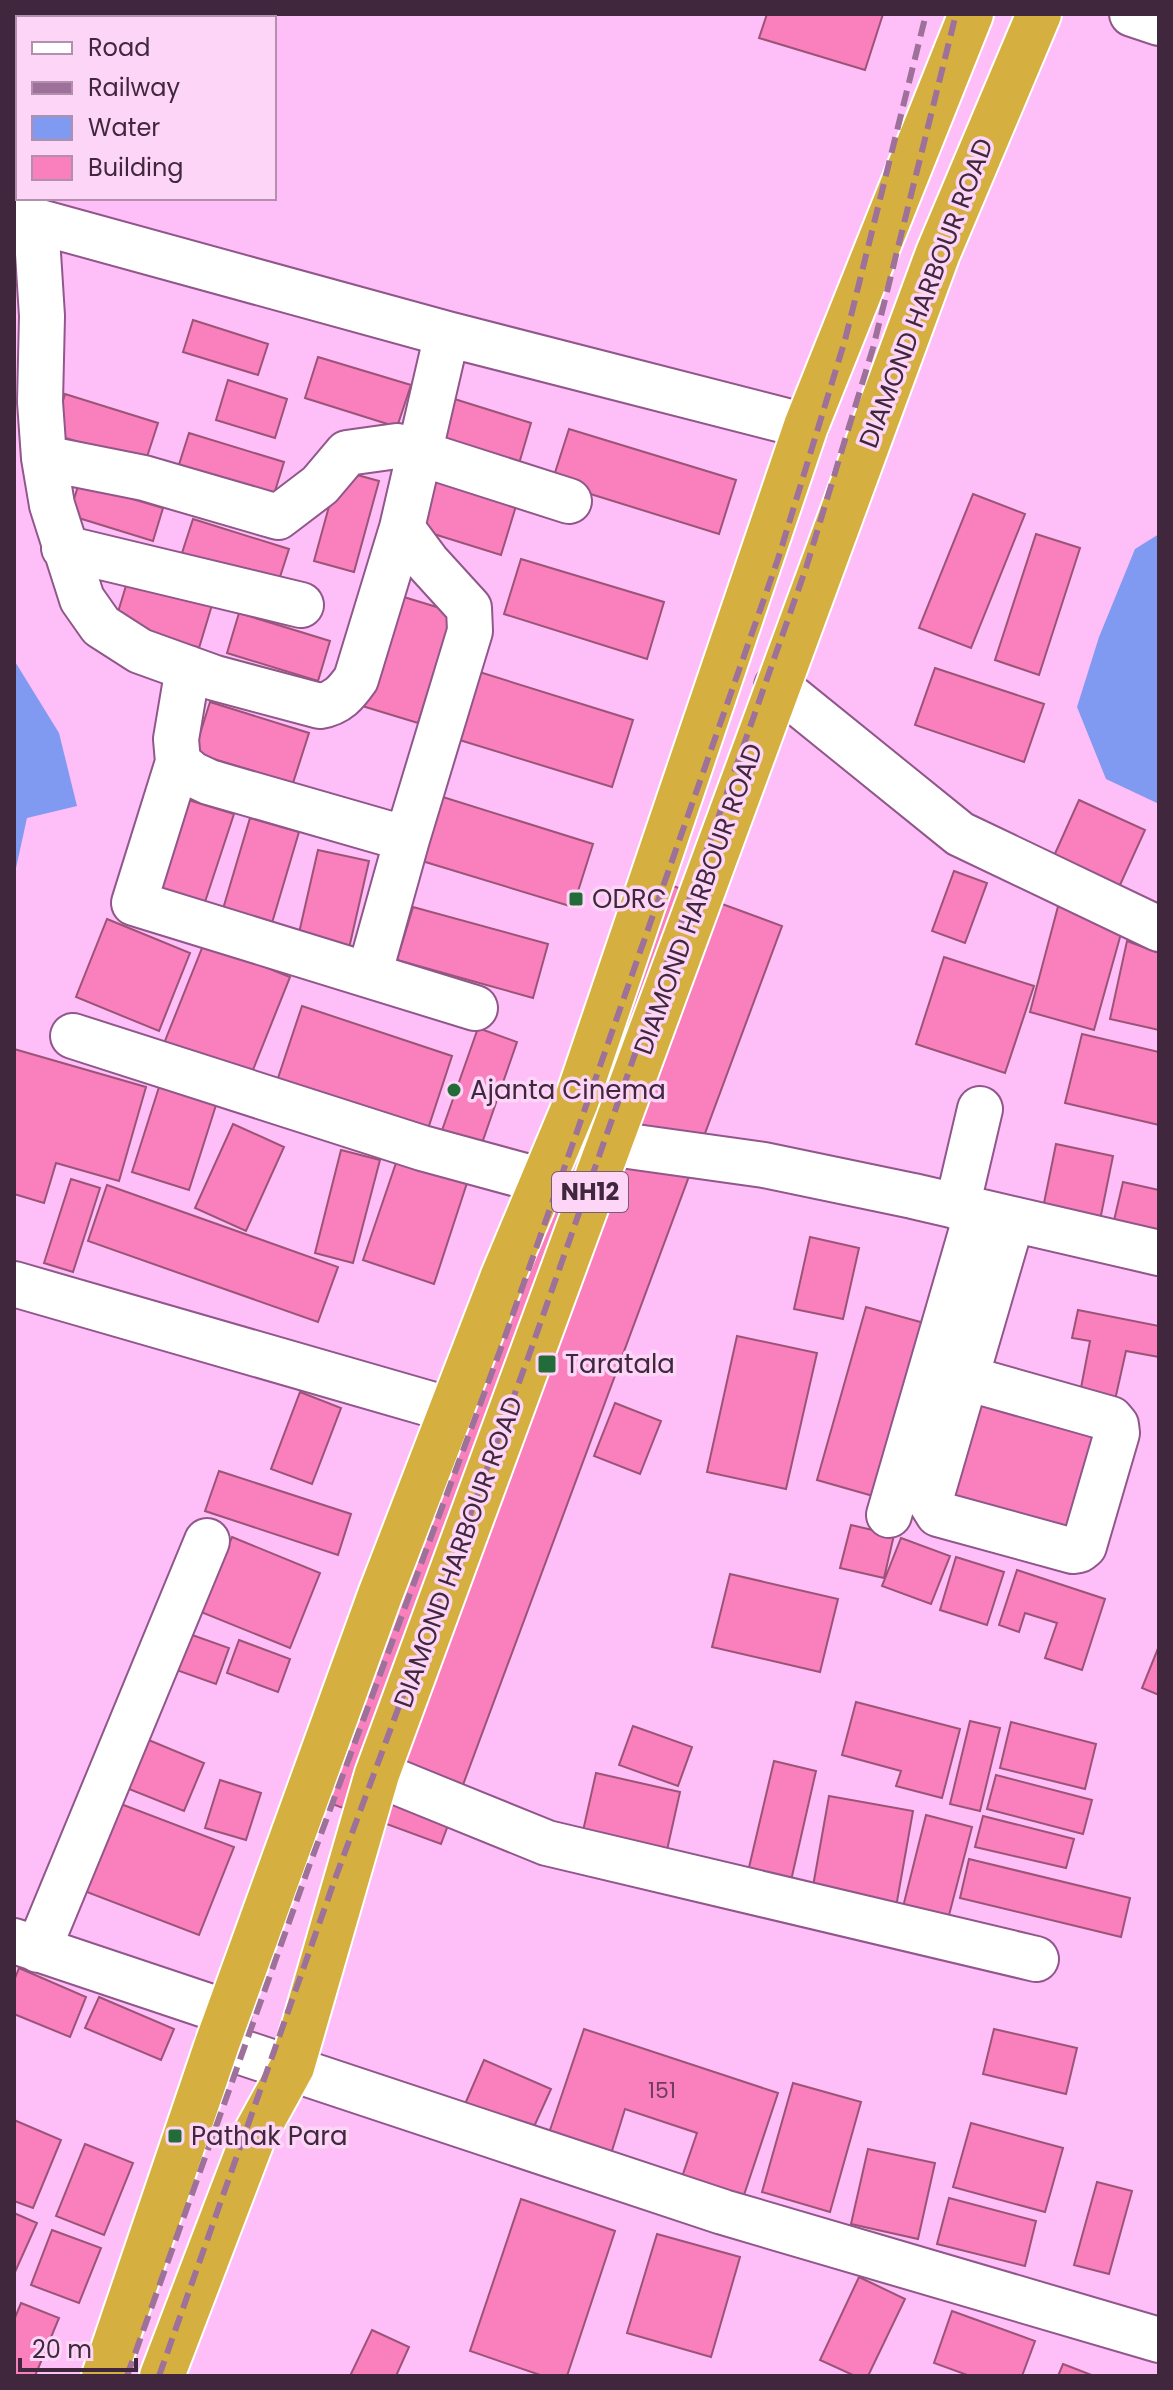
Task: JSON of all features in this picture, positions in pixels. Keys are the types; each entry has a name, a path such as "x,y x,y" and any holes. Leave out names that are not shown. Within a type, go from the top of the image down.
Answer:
{"highway":[{"name":"DIAMOND HARBOUR ROAD","path":"104,2376 223,2028 380,1595 576,1102 806,426 971,14"},
{"name":"DIAMOND HARBOUR ROAD","path":"162,2376 253,2138 292,2067 377,1774 607,1143 938,253 1039,14"}],"street":[{"path":"1132,14 1159,23"},
{"path":"447,334 402,528 356,679 347,693 336,702 320,706 215,678 140,651 101,626 82,599 64,548 27,395 25,219 447,334 806,426"},
{"path":"44,458 144,478 278,517 320,485 347,453 397,446 569,501"},
{"path":"369,975 470,631 469,608 428,563 402,528"},
{"path":"64,548 301,605"},
{"path":"188,668 176,739 178,762 134,903 475,1008"},
{"path":"777,686 960,834 1159,929"},
{"path":"178,762 192,774 209,782 407,839"},
{"path":"73,1036 422,1148 543,1181"},
{"path":"966,1378 1111,1419 1116,1425 1117,1433 1084,1546 1079,1550 1073,1551 938,1514 932,1509 930,1501 966,1378 982,1213 980,1109"},
{"path":"607,1143 764,1165 1159,1253"},
{"path":"889,1515 982,1213"},
{"path":"14,1284 451,1410"},
{"path":"207,1541 26,1945 223,2028 292,2067 575,2165 723,2212 1159,2340"},
{"path":"377,1774 547,1843 1036,1959"}],"water":[{"path":"1159,534 1159,804 1106,779 1077,707 1099,637 1135,549"},
{"path":"14,660 59,733 77,806 27,818 14,877"}],"building":[{"path":"767,14 883,14 865,70 759,38"},
{"path":"14,98 16,180 14,179"},
{"path":"193,320 268,344 258,375 183,352"},
{"path":"318,357 411,385 397,427 305,398"},
{"path":"228,380 287,399 275,438 216,420"},
{"path":"65,394 158,423 145,463 53,434"},
{"path":"448,397 531,423 518,467 434,440"},
{"path":"569,429 736,480 719,534 552,482"},
{"path":"189,433 284,462 271,504 176,474"},
{"path":"339,470 379,481 354,572 314,561"},
{"path":"420,476 516,506 501,555 405,525"},
{"path":"79,483 163,508 153,541 69,515"},
{"path":"973,494 1025,514 971,648 919,628"},
{"path":"193,519 289,549 278,583 182,553"},
{"path":"1036,534 1080,548 1039,675 995,660"},
{"path":"521,559 664,602 647,659 504,614"},
{"path":"128,579 212,605 199,648 115,622"},
{"path":"394,594 453,612 418,723 359,705"},
{"path":"239,613 330,641 318,681 227,653"},
{"path":"935,668 1044,704 1024,762 915,725"},
{"path":"473,670 633,720 612,787 453,738"},
{"path":"210,702 309,733 293,783 194,753"},
{"path":"430,793 593,844 573,907 409,857"},
{"path":"182,798 234,814 202,911 152,895"},
{"path":"1079,800 1145,830 1115,896 1049,867"},
{"path":"250,818 299,832 269,933 220,919"},
{"path":"318,850 369,861 347,957 296,946"},
{"path":"954,871 987,883 965,943 932,931"},
{"name":"Taratala","path":"654,879 782,926 441,1844 313,1797"},
{"path":"1060,899 1122,930 1094,1030 1030,1012"},
{"path":"413,907 548,944 533,998 397,960"},
{"path":"107,919 190,953 159,1031 76,997"},
{"path":"1127,941 1159,953 1159,1030 1110,1019"},
{"path":"204,943 290,977 247,1085 161,1051"},
{"path":"944,957 1034,986 1005,1073 916,1044"},
{"path":"302,1006 452,1056 424,1141 273,1093"},
{"path":"478,1028 517,1042 480,1149 440,1136"},
{"path":"1082,1034 1159,1052 1159,1125 1065,1103"},
{"path":"14,1049 146,1087 119,1181 56,1163 44,1203 14,1194"},
{"path":"160,1084 217,1102 189,1190 132,1172"},
{"path":"233,1124 284,1147 246,1231 195,1208"},
{"path":"1056,1144 1113,1156 1099,1225 1042,1213"},
{"path":"341,1150 380,1160 353,1263 315,1253"},
{"path":"397,1160 467,1183 434,1284 363,1260"},
{"path":"71,1179 100,1188 73,1272 44,1263"},
{"path":"1123,1182 1159,1190 1159,1241 1112,1229"},
{"path":"107,1185 338,1267 318,1322 88,1241"},
{"path":"810,1237 859,1248 843,1319 794,1309"},
{"path":"866,1307 935,1326 887,1500 817,1480"},
{"path":"1078,1310 1159,1326 1159,1357 1126,1351 1115,1400 1080,1393 1090,1341 1072,1338"},
{"path":"737,1336 817,1353 786,1489 707,1472"},
{"path":"975,1386 1111,1425 1076,1547 940,1509"},
{"path":"300,1392 341,1408 312,1484 271,1469"},
{"path":"615,1403 661,1421 640,1474 594,1456"},
{"path":"219,1471 351,1514 338,1555 205,1511"},
{"path":"851,1525 894,1535 884,1578 840,1568"},
{"path":"232,1537 320,1573 290,1648 201,1612"},
{"path":"901,1538 950,1556 931,1604 882,1586"},
{"path":"956,1557 1004,1572 987,1625 940,1610"},
{"path":"1017,1570 1105,1599 1082,1670 1045,1658 1057,1623 1025,1613 1019,1632 999,1625"},
{"path":"730,1574 838,1599 820,1672 712,1647"},
{"path":"178,1630 229,1648 216,1684 165,1666"},
{"path":"239,1640 290,1659 278,1692 227,1673"},
{"path":"1159,1646 1159,1695 1142,1688"},
{"path":"856,1702 960,1729 942,1798 896,1786 901,1771 842,1755"},
{"path":"970,1721 1000,1728 980,1811 950,1804"},
{"path":"1011,1722 1096,1744 1085,1789 1000,1768"},
{"path":"633,1726 692,1747 678,1786 619,1765"},
{"path":"139,1736 204,1763 184,1811 119,1785"},
{"path":"774,1761 816,1771 790,1885 747,1876"},
{"path":"596,1773 680,1792 665,1859 581,1840"},
{"path":"996,1775 1092,1800 1083,1834 987,1809"},
{"path":"220,1780 261,1793 246,1840 205,1828"},
{"path":"829,1796 913,1811 896,1907 812,1892"},
{"path":"113,1801 234,1847 199,1935 79,1889"},
{"path":"926,1815 972,1827 948,1919 903,1907"},
{"path":"983,1816 1074,1839 1066,1868 975,1847"},
{"path":"969,1859 1130,1898 1121,1937 960,1898"},
{"path":"19,1968 86,1997 70,2037 14,2014 14,1981"},
{"path":"99,1997 174,2029 161,2060 85,2028"},
{"path":"584,2029 778,2093 743,2198 682,2177 697,2133 625,2109 611,2154 549,2133"},
{"path":"994,2029 1077,2048 1066,2094 983,2074"},
{"path":"484,2060 551,2089 528,2140 462,2111"},
{"path":"793,2083 861,2102 830,2212 762,2192"},
{"path":"14,2120 61,2140 33,2208 14,2201"},
{"path":"971,2123 1063,2148 1045,2212 953,2187"},
{"path":"85,2144 133,2163 104,2235 56,2216"},
{"path":"868,2149 935,2163 918,2239 851,2224"},
{"path":"1097,2182 1132,2191 1109,2274 1074,2265"},
{"path":"949,2198 1036,2221 1025,2266 937,2244"},
{"path":"521,2199 615,2231 567,2376 543,2376 470,2351"},
{"path":"14,2213 37,2223 15,2272 14,2271"},
{"path":"52,2230 101,2248 79,2303 31,2285"},
{"path":"657,2234 740,2257 711,2357 627,2333"},
{"path":"859,2277 905,2299 868,2376 855,2376 820,2360"},
{"path":"21,2303 59,2318 35,2376 14,2376 14,2320"},
{"path":"952,2311 1035,2341 1022,2376 970,2376 934,2363"},
{"path":"372,2330 409,2347 396,2376 350,2376"},
{"path":"1063,2364 1094,2376 1058,2376"}],"railway":[{"path":"127,2376 308,1869 501,1348 778,559 845,340 926,14"},
{"path":"159,2376 335,1879 528,1358 806,568 873,348 956,14"}],"place":[{"name":"ODRC","path":"576,899"},
{"name":"Ajanta Cinema","path":"454,1090"},
{"name":"Taratala","path":"547,1364"},
{"name":"Pathak Para","path":"175,2136"}]}
